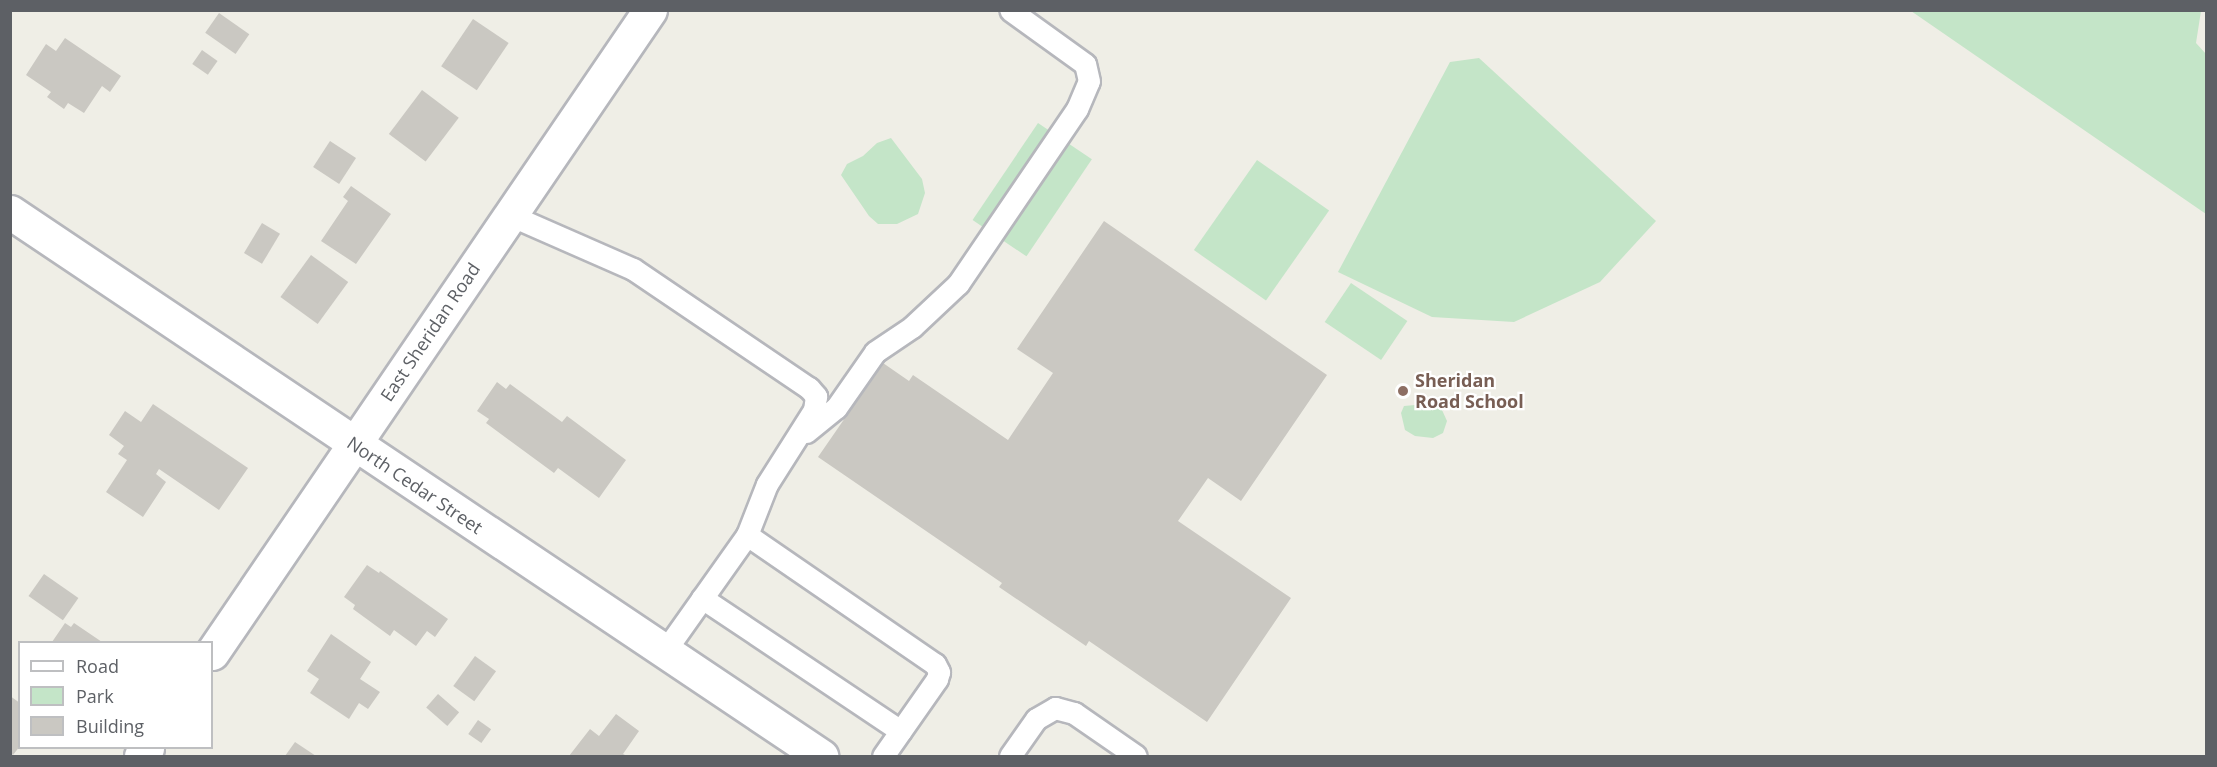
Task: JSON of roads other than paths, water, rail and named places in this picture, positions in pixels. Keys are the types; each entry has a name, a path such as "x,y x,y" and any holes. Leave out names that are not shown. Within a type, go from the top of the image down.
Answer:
{"street":[{"name":"East Sheridan Road","path":"213,652 650,10"},
{"name":"North Cedar Street","path":"10,212 354,445 821,756"}],"lane":[{"path":"796,441 836,408 875,352 912,327 958,284 1077,109 1089,81 1085,64 1010,10"},
{"path":"510,214 633,269 809,388 816,396 814,410 767,484 747,535 665,651"},
{"path":"747,535 935,664 939,672 937,679 884,756"},
{"path":"702,598 901,731"},
{"path":"1010,756 1036,719 1054,708 1074,713 1136,756"}],"place":[{"name":"Sheridan Road School","path":"1403,391"}]}
